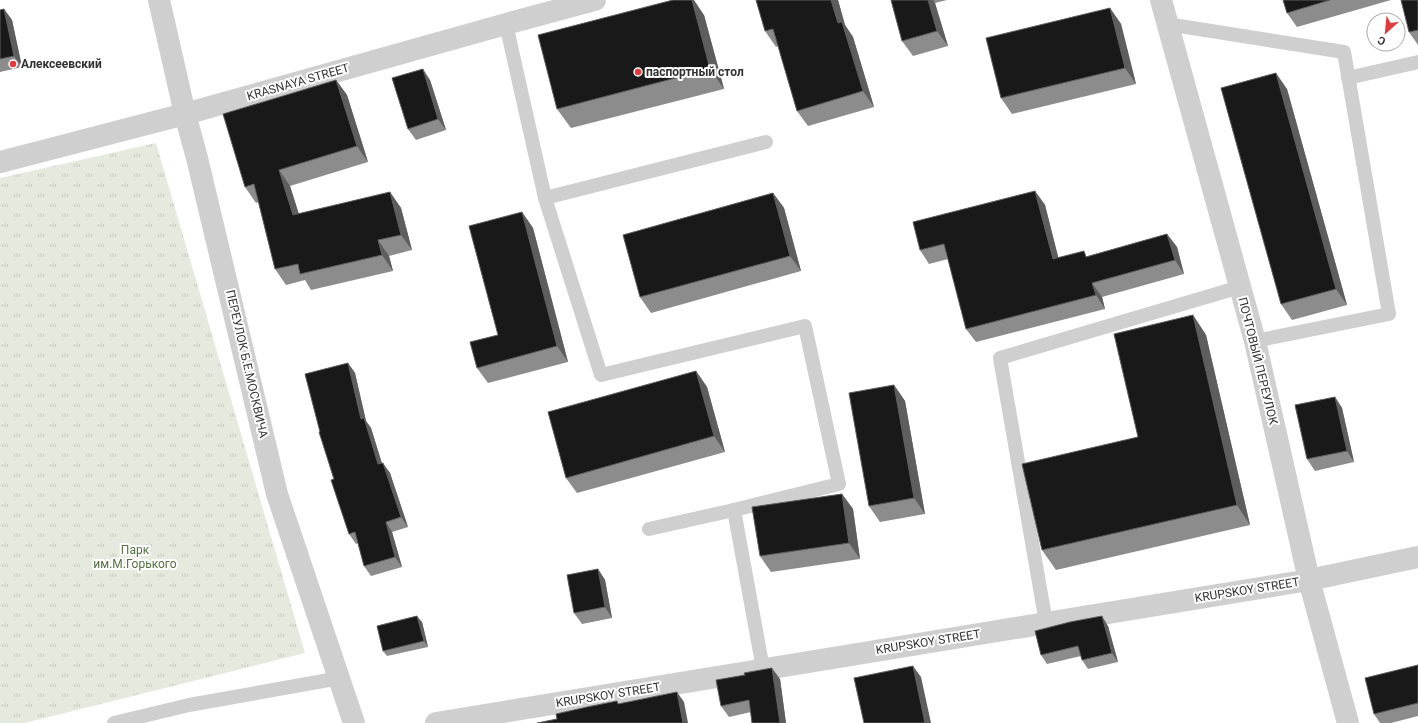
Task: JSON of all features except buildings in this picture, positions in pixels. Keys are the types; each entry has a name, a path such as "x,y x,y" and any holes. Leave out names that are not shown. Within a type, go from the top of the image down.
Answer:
{"street":[{"name":"ПЕРЕУЛОК Б.Е.МОСКВИЧА","path":"159,0 185,114 199,166 278,494 354,723"},
{"name":"KRASNAYA STREET","path":"0,162 185,114 595,0"},
{"name":"ПОЧТОВЫЙ ПЕРЕУЛОК","path":"1161,0 1255,341 1310,580 1348,723"},
{"name":"KRUPSKOY STREET","path":"436,723 1310,580 1418,557"}],"lane":[{"path":"506,24 545,198 601,375 805,326 839,484 649,529"},
{"path":"1167,24 1344,52 1389,314 1255,341"},
{"path":"1348,78 1418,62"},
{"path":"545,198 766,142"},
{"path":"1046,623 1000,358 1240,287"},
{"path":"734,510 763,670"},
{"path":"114,723 189,706 340,678"}],"green space":[{"name":"Парк им.М.Горького","path":"156,143 305,653 25,723 0,723 0,178"}],"place":[{"name":"Алексеевский","path":"13,64"},
{"name":"паспортный стол","path":"638,72"}]}
